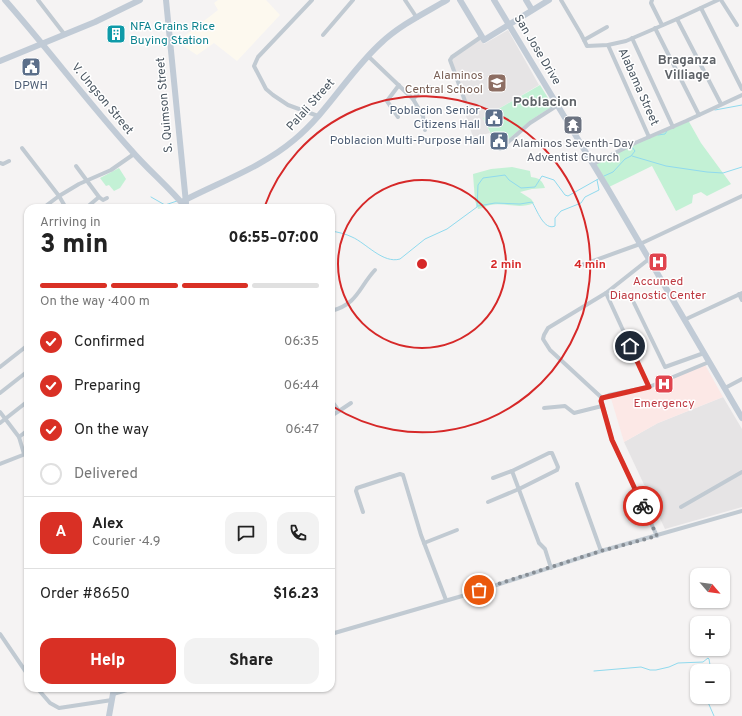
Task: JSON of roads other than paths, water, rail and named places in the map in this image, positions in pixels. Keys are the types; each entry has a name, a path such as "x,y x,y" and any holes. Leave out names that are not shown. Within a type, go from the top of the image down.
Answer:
{"street":[{"name":"V. Ungson Street","path":"5,0 43,43 76,86 134,154 172,191 183,204"},
{"path":"38,0 64,35"},
{"path":"0,61 95,22 140,0"},
{"name":"S. Quimson Street","path":"166,0 186,204"},
{"path":"312,0 258,57 254,66 264,87 273,95 288,105 318,116"},
{"path":"323,35 353,0"},
{"path":"405,0 417,18"},
{"name":"Palali Street","path":"185,200 265,161 295,139 318,116 368,56 387,37 399,28 447,0"},
{"path":"460,0 483,40 549,0"},
{"name":"San Jose Drive","path":"494,0 608,189 742,418"},
{"path":"526,0 532,10"},
{"path":"560,0 587,46 608,46 632,38 718,0"},
{"path":"652,0 651,3 662,25"},
{"path":"721,0 737,25"},
{"path":"701,8 742,89"},
{"path":"677,19 721,104"},
{"path":"584,40 607,27"},
{"path":"655,28 699,115"},
{"path":"465,101 450,60 481,37"},
{"path":"632,38 673,127"},
{"name":"Alabama Street","path":"608,46 649,137"},
{"path":"368,56 413,100 423,116 425,130"},
{"path":"398,117 387,101 399,85"},
{"path":"413,100 419,93 430,87"},
{"path":"593,164 742,95"},
{"path":"500,148 530,123 558,105"},
{"path":"22,148 64,204"},
{"path":"48,204 73,187 111,170 134,154"},
{"path":"0,163 4,163 9,160"},
{"path":"76,166 98,197 103,200 107,198"},
{"path":"582,265 640,244 742,196"},
{"path":"90,204 98,197"},
{"path":"602,398 550,350 546,344 544,335 552,326 606,292 649,259"},
{"path":"335,309 355,299 375,270"},
{"path":"606,292 649,387"},
{"path":"684,320 740,293 742,300"},
{"path":"634,303 665,367 704,353"},
{"path":"0,367 24,348"},
{"path":"602,398 649,387 709,362"},
{"path":"0,393 24,374"},
{"path":"725,388 742,379"},
{"path":"602,398 602,406 612,440 657,536"},
{"path":"335,414 351,403"},
{"path":"0,423 24,404"},
{"path":"335,406 339,411"},
{"path":"544,408 565,406 574,413 602,406"},
{"path":"0,412 19,437 24,448"},
{"path":"19,437 24,433"},
{"path":"488,502 519,489 557,470 558,466 552,453 550,452 512,471 493,478"},
{"path":"0,464 24,454"},
{"path":"512,471 539,543 545,550 551,568"},
{"path":"681,507 742,472"},
{"path":"363,512 356,491 357,488 402,474 424,543 446,600"},
{"path":"577,484 601,551"},
{"path":"335,633 551,568 601,551 657,536 742,510"},
{"path":"424,543 457,530"},
{"path":"0,634 24,668"},
{"path":"40,692 50,703 59,708 113,694 109,716"}],"waterway":[{"path":"715,110 742,105"},
{"path":"658,135 665,134 667,131"},
{"path":"604,176 613,172 625,159 631,156 635,151 632,147"},
{"path":"632,156 666,166 707,172 723,173 742,167"},
{"path":"335,232 352,237 387,259 400,259 425,239 447,229 477,207 478,185 483,178 505,175 509,180 521,188 535,187 542,176 554,180 565,195 568,196 600,178"},
{"path":"478,206 495,203 520,204 532,202 544,223 551,227 555,226 555,218 561,211 581,203 585,197 599,190 597,180"},
{"path":"151,197 163,204"},
{"path":"168,204 177,201"},
{"path":"594,671 641,667 656,670 678,663 703,662 708,658 710,664"},
{"path":"709,704 714,716"}],"place":[{"name":"NFA Grains Rice Buying Station","path":"116,34"},
{"name":"DPWH","path":"31,67"},
{"name":"Alaminos Central School","path":"497,83"},
{"name":"Poblacion Senior Citizens Hall","path":"494,118"},
{"name":"Alaminos Seventh-Day Adventist Church","path":"573,125"},
{"name":"Poblacion Multi-Purpose Hall","path":"499,141"},
{"name":"Accumed Diagnostic Center","path":"658,262"},
{"name":"Emergency","path":"664,384"}],"district":[{"name":"Braganza Villiage","path":"687,68"},
{"name":"Poblacion","path":"545,102"}]}
